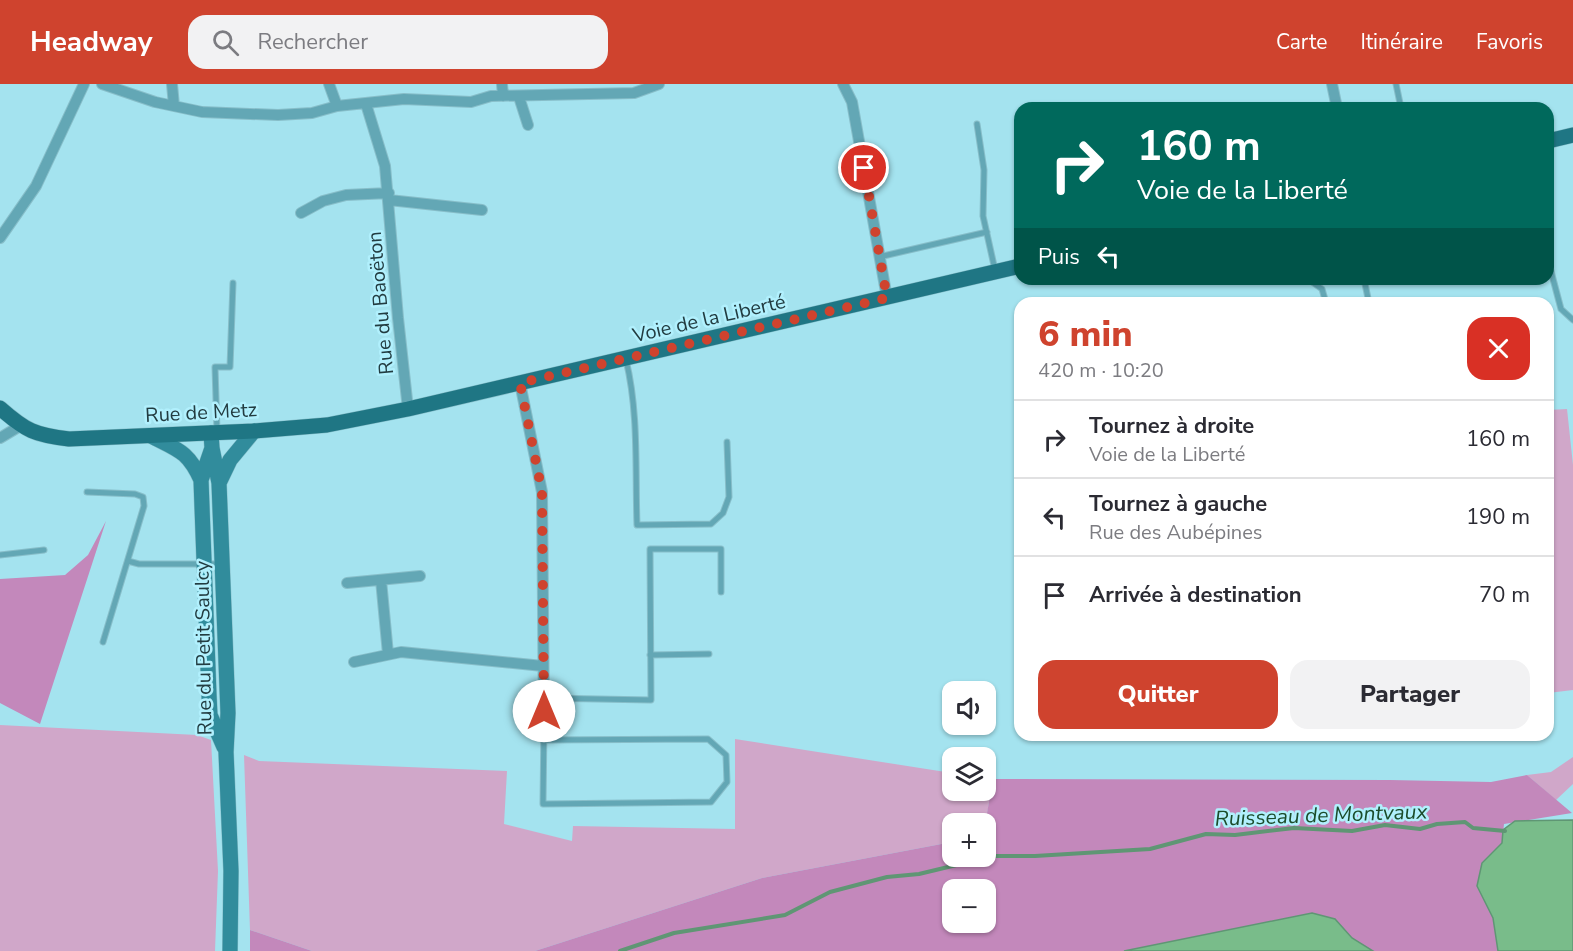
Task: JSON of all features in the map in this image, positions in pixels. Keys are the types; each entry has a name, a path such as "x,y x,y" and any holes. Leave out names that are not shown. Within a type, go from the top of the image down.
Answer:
{"main road":[{"path":"1554,140 1573,135"},
{"name":"Voie de la Liberté","path":"408,410 1014,268"},
{"path":"0,408 20,426"},
{"name":"Rue de Metz","path":"20,426 42,435 69,439 152,436 213,438 254,431 327,425 408,410"},
{"name":"Rue du Petit Saulcy","path":"219,483 230,460 254,431"},
{"name":"Rue du Petit Saulcy","path":"152,436 182,451 194,463 201,480"},
{"name":"Rue du Petit Saulcy","path":"213,438 201,480 203,564 210,715 226,752"},
{"name":"Rue du Petit Saulcy","path":"213,438 219,483 228,713 226,752"},
{"path":"226,752 231,871 230,951"}],"street":[{"path":"0,238 36,186 84,84"},
{"path":"102,84 202,112 278,115 312,113 337,106 404,99 471,102 491,96 634,93 659,84"},
{"path":"172,84 174,106"},
{"path":"329,84 337,106"},
{"path":"502,84 503,96"},
{"path":"843,84 852,102 887,298"},
{"path":"1332,84 1336,102"},
{"path":"519,97 528,125"},
{"name":"Rue du Baoëton","path":"366,104 385,166 408,410"},
{"path":"301,213 323,201 346,195 389,197 482,210"},
{"path":"520,383 542,492 543,724"},
{"path":"0,438 20,426"},
{"path":"347,583 420,576"},
{"path":"381,580 388,654"},
{"path":"354,662 401,652 543,666"}],"lane":[{"path":"1396,84 1400,102"},
{"path":"976,124 984,170 983,216 996,272"},
{"path":"879,257 987,232"},
{"path":"213,438 215,367 230,367 234,283"},
{"path":"1554,283 1561,309 1573,320"},
{"path":"1316,285 1322,289 1324,297"},
{"path":"626,358 633,411 637,525 711,524 723,513 729,496 727,442"},
{"path":"87,492 135,494 143,497 144,506 103,642"},
{"path":"544,698 651,700 650,549 721,549 721,592"},
{"path":"0,555 44,550"},
{"path":"128,561 139,564 222,564"},
{"path":"650,655 709,654"},
{"path":"543,724 543,740 543,804 711,802 727,782 726,755 708,739 543,740"}],"shaded area":[{"path":"1567,409 1573,465 1573,690 1554,692 1554,410"},
{"path":"106,521 40,724 0,703 0,579 65,575 88,555"},
{"path":"0,725 197,735 211,740 218,871 215,951 0,951"},
{"path":"735,739 942,771 942,801 989,801 987,813 942,813 942,844 762,878 535,951 312,951 250,930 244,755 259,761 507,771 504,824 572,841 573,826 735,829"},
{"path":"1573,757 1573,784 1556,800 1527,775 1551,772"},
{"path":"1527,775 1572,813 1504,824 1502,843 1482,863 1477,886 1493,918 1498,951 1373,951 1352,938 1335,919 1312,913 1124,951 535,951 762,878 942,844 942,867 996,867 996,813 987,813 989,801 996,801 996,779 1491,782"},
{"path":"1573,820 1573,951 1498,951 1493,918 1477,886 1482,863 1502,843 1503,830 1515,821"},
{"path":"1312,913 1335,919 1352,938 1373,951 1124,951"},
{"path":"250,930 312,951 250,951"}],"waterway":[{"name":"Ruisseau de Montvaux","path":"996,856 1150,849 1206,834 1235,835 1294,828 1352,831 1385,825 1420,829 1437,824 1465,822 1473,828 1505,831"},
{"name":"Ruisseau de Montvaux","path":"620,951 674,933 785,915 830,892 887,877 919,874 948,867"}],"route":[{"path":"544,711 542,492 520,383 887,298 864,168"}]}
